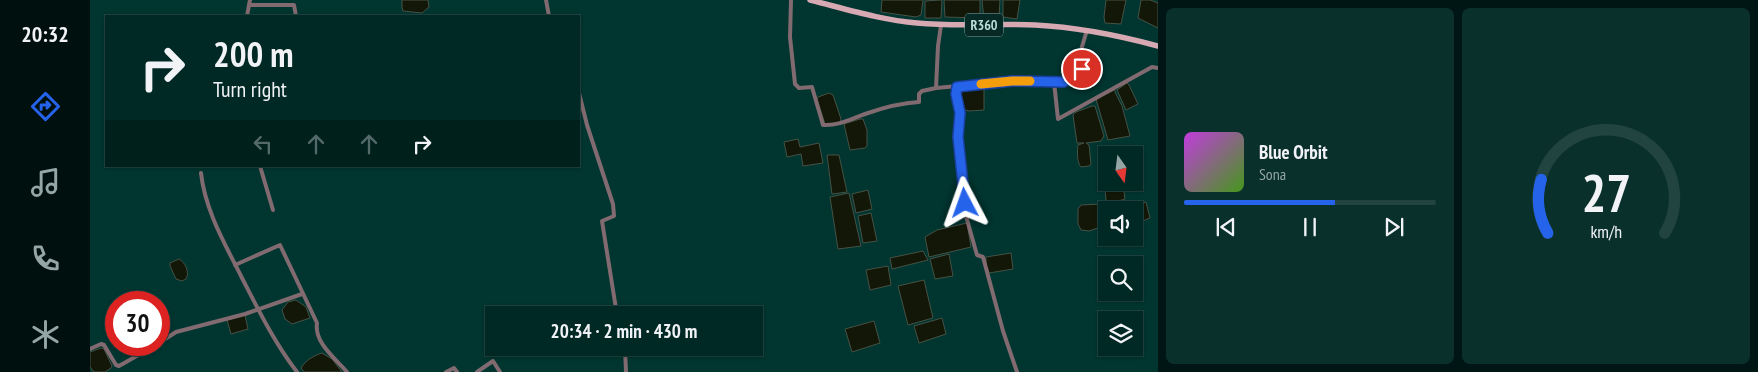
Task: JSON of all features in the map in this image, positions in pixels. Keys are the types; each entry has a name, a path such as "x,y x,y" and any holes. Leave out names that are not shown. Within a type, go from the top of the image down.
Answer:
{"main road":[{"name":"R360","path":"810,0 878,17 918,23 941,25 1033,25 1087,30 1108,33 1158,46"}],"street":[{"path":"546,0 549,15"},
{"path":"791,0 790,37 795,84 800,88 812,88 823,126 834,125 904,102 918,102 919,94 922,91 936,88 1012,81 1064,82 1082,69 1082,50 1087,30"},
{"path":"247,15 249,2 294,5 296,15"},
{"path":"936,88 941,25"},
{"path":"1054,82 1058,119 1152,68 1158,68"},
{"path":"957,87 956,94 960,113 958,137 966,216 973,246 977,255 982,257 1017,372"},
{"path":"580,97 587,125 613,204 614,216 602,222 616,306"},
{"path":"260,167 273,210"},
{"path":"201,174 204,195 235,265 276,343 297,372"},
{"path":"235,265 280,246 317,323 316,330 328,353 347,372"},
{"path":"170,336 176,332 258,309 302,294"},
{"path":"90,349 101,344 105,347"},
{"path":"111,356 116,365 119,366 136,356"},
{"path":"625,356 626,372"},
{"path":"477,372 493,361 500,372"},
{"path":"446,372 454,368 457,372"}],"shaded area":[{"path":"402,0 428,0 429,7 422,13 403,11"},
{"path":"882,0 923,0 921,15 916,17 881,12"},
{"path":"944,0 980,0 980,18 945,17"},
{"path":"982,0 1000,0 999,17 996,20 984,19"},
{"path":"1003,0 1020,0 1017,19 1003,17"},
{"path":"1106,0 1126,0 1121,24 1105,23"},
{"path":"1141,0 1150,0 1158,3 1158,28 1138,18"},
{"path":"925,1 942,1 941,18 925,18"},
{"path":"1127,83 1138,104 1126,110 1117,90"},
{"path":"980,86 984,89 984,110 969,111 961,109 960,90"},
{"path":"1114,90 1122,106 1130,136 1108,140 1096,99"},
{"path":"829,93 833,95 841,119 840,122 825,124 817,99"},
{"path":"1095,106 1104,136 1101,141 1086,143 1089,145 1091,164 1081,167 1077,154 1078,145 1084,143 1077,143 1073,115"},
{"path":"863,119 867,130 867,146 850,150 844,124"},
{"path":"798,139 800,147 819,143 823,163 803,166 801,154 787,157 784,142"},
{"path":"827,155 839,155 847,192 832,194"},
{"path":"868,190 872,209 856,213 852,194"},
{"path":"1105,191 1124,191 1125,199 1118,201 1106,200"},
{"path":"849,193 861,246 838,249 830,197"},
{"path":"1146,202 1150,218 1143,221 1143,203"},
{"path":"1098,204 1098,228 1089,231 1081,230 1078,224 1078,209 1081,205"},
{"path":"871,213 877,241 863,243 858,216"},
{"path":"967,223 971,247 929,257 925,237 937,230"},
{"path":"923,251 928,260 892,269 890,258"},
{"path":"1011,253 1013,269 989,273 986,257"},
{"path":"949,254 953,276 935,279 930,259"},
{"path":"179,259 187,270 186,279 182,281 176,279 170,266 170,263"},
{"path":"888,266 891,285 870,290 866,270"},
{"path":"924,280 933,318 908,325 898,286"},
{"path":"296,300 306,307 310,318 292,324 285,319 282,310 288,302"},
{"path":"245,315 248,329 231,334 227,320"},
{"path":"942,318 946,334 919,343 914,326"},
{"path":"874,321 880,343 852,352 845,329"},
{"path":"101,348 104,349 105,356 107,356 112,366 111,368 105,372 94,372 90,367 90,352"},
{"path":"322,353 332,359 342,372 304,372 301,368 305,363"}],"slow traffic":[{"path":"981,84 1030,81"}],"route":[{"path":"965,203 958,137 960,113 956,94 957,87 1012,81 1064,82 1082,69"}]}
